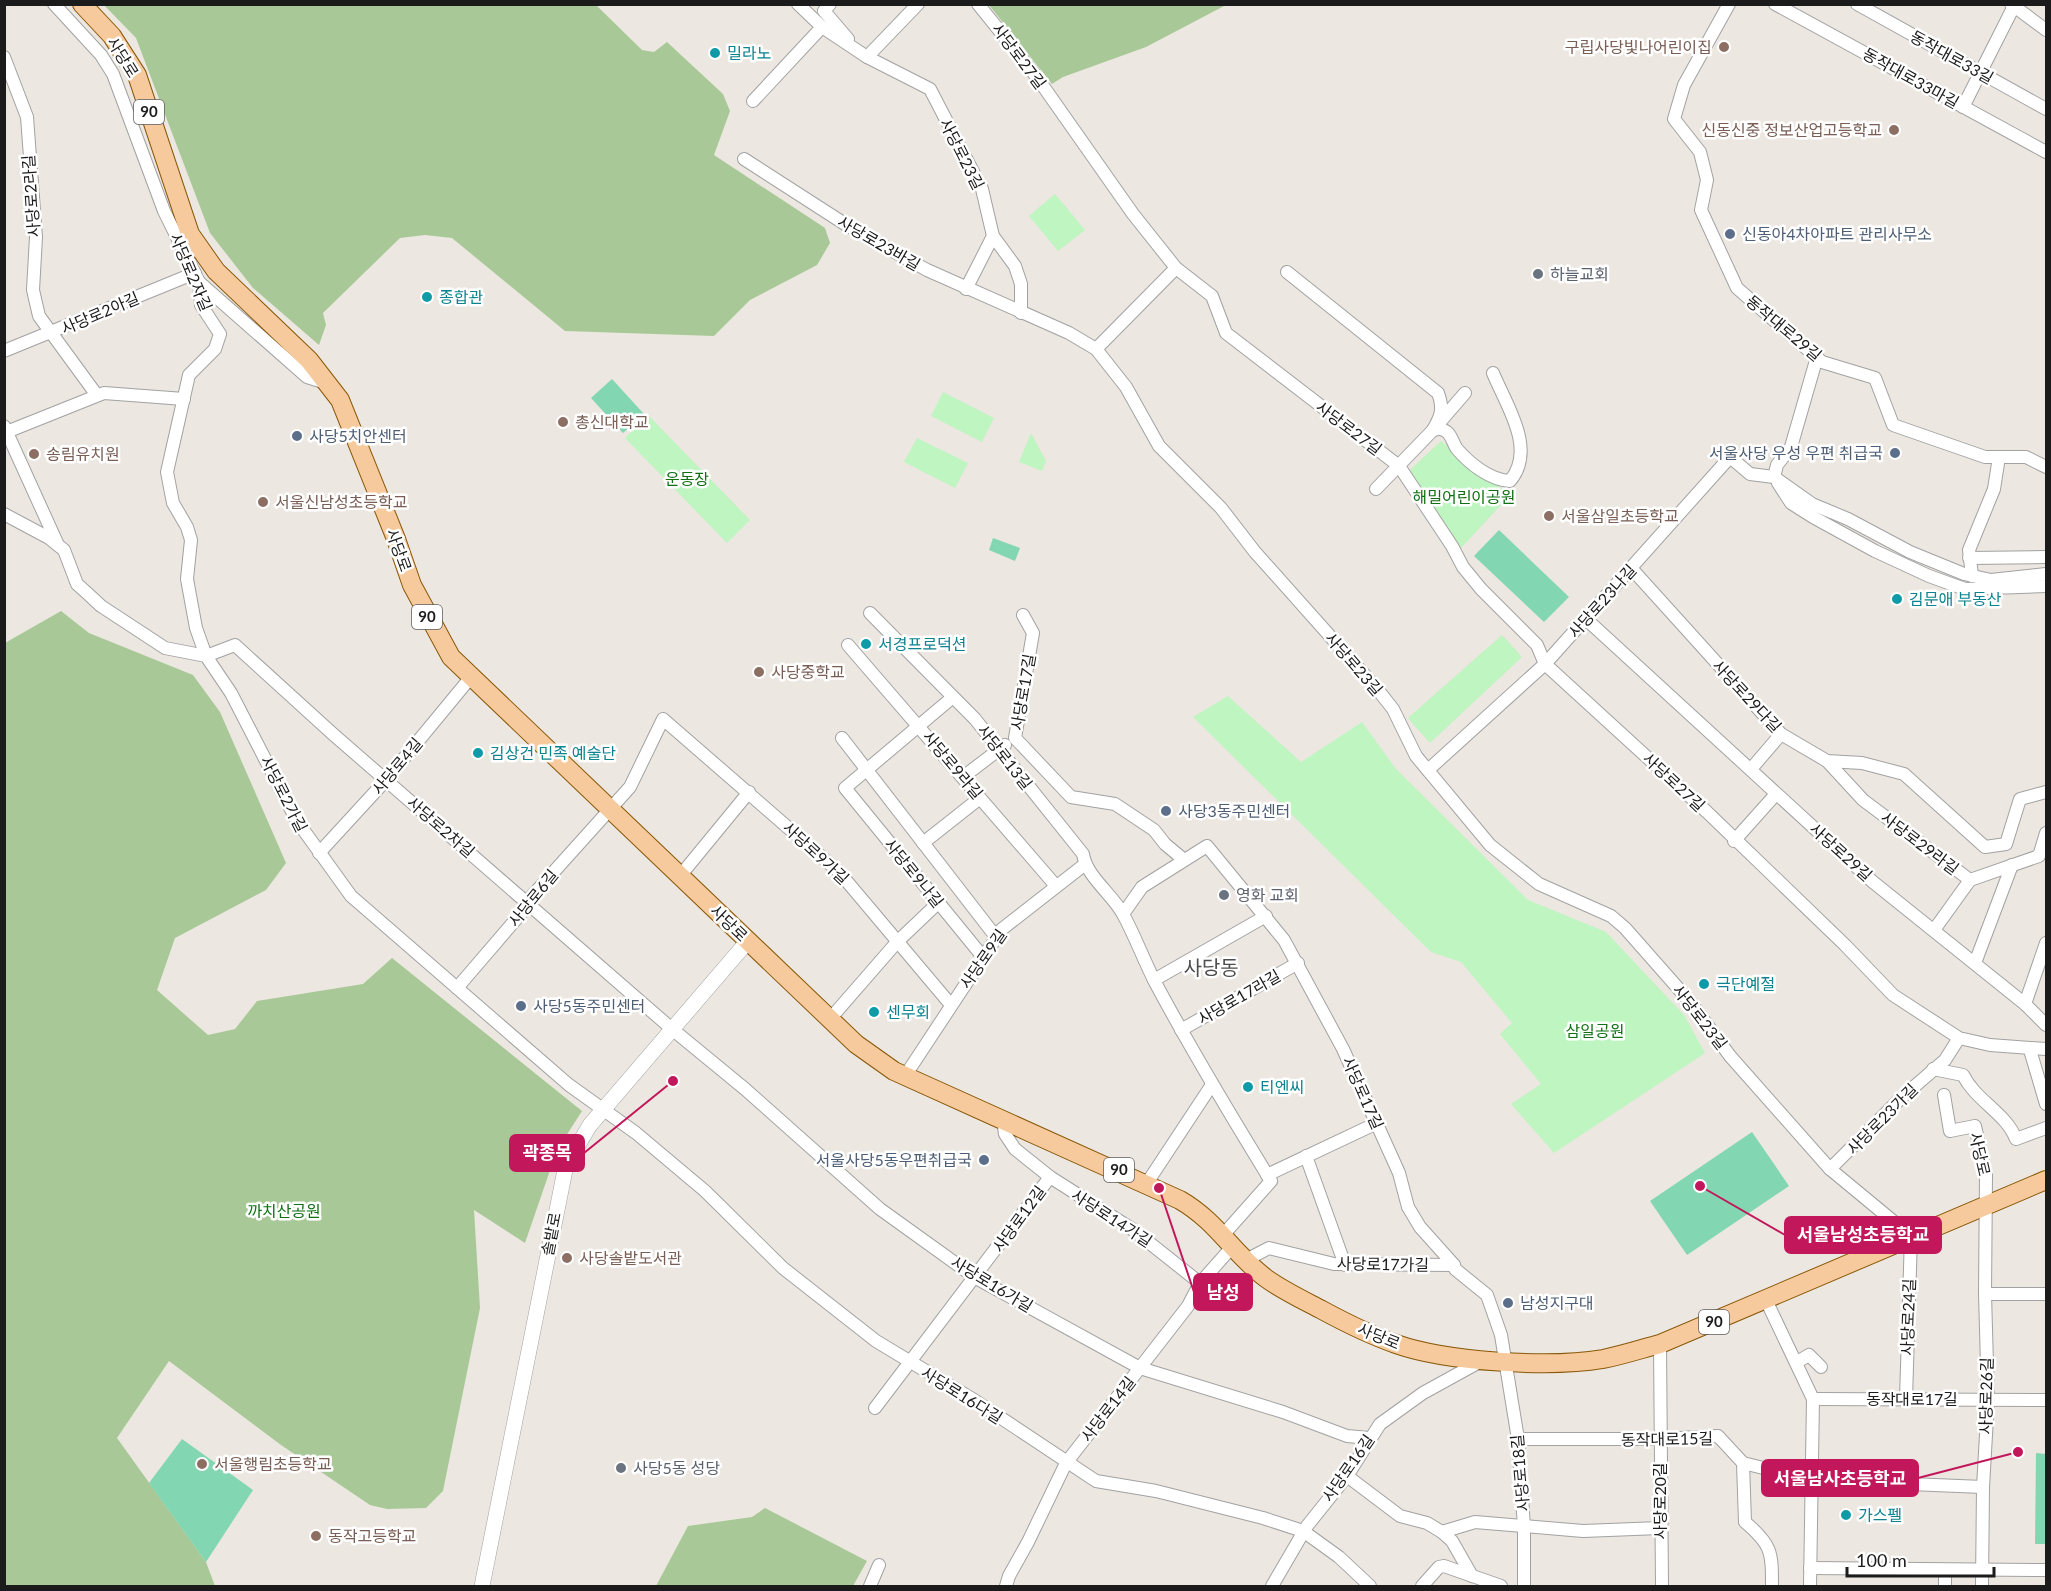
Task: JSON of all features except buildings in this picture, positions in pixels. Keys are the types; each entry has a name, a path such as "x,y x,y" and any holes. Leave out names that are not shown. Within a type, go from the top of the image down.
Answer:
{"main road":[{"name":"사당로","path":"82,4 112,36 136,75 190,234 216,271 309,360 340,400 422,608 451,657 830,1019 875,1059 905,1076 1147,1183 1193,1207 1246,1260 1277,1286 1360,1330 1398,1345 1433,1354 1484,1360 1576,1362 1601,1359 1660,1344 2046,1180"}],"street":[{"name":"사당로2자길","path":"54,4 101,55 113,74 164,211 197,277 201,305 220,334 215,349 189,375 177,418 167,482 172,503 187,527 191,540 187,579 196,628 206,656"},
{"name":"사당로23길","path":"798,4 822,27 862,54 930,89 982,189 993,236 1006,251 1018,275 1023,299 1021,313 1069,333 1096,349 1125,387 1159,446 1221,508 1393,709 1416,756 1490,845 1539,884 1611,916 1625,928 1692,1004 1730,1056 1830,1169 1911,1236"},
{"path":"823,7 862,54 918,4"},
{"name":"사당로27길","path":"978,4 1036,76 1127,205 1176,267 1212,296 1226,333 1399,466 1452,546 1463,567 1481,589 1537,645 1545,664 1655,764 1845,945 1893,995 1959,1038 1990,1045 2030,1050 2046,1049"},
{"name":"동작대로29길","path":"1729,4 1684,85 1674,118 1700,152 1707,180 1701,210 1737,288 1822,362 1875,378 1893,425 1985,457 2026,457 2046,467"},
{"name":"동작대로33마길","path":"1775,4 2046,152"},
{"name":"동작대로33길","path":"1857,4 2046,109"},
{"path":"1963,107 2014,5 2046,30"},
{"path":"753,101 822,27"},
{"name":"사당로2라길","path":"4,57 27,117 36,237 33,290 39,316 96,394"},
{"name":"사당로23바길","path":"744,159 848,225 966,289 1021,313"},
{"path":"966,289 993,236"},
{"path":"1096,349 1176,267"},
{"path":"1287,272 1438,393 1442,415 1433,430"},
{"name":"사당로2아길","path":"4,351 197,277"},
{"path":"197,277 307,377 327,383"},
{"path":"1774,477 1777,465 1791,447 1818,357"},
{"path":"1433,430 1448,432 1459,451 1488,476 1497,480 1510,481 1518,471 1522,456 1521,439 1492,373"},
{"path":"1376,489 1465,393"},
{"path":"58,545 6,430 48,417 96,394 184,399"},
{"name":"사당로23나길","path":"1428,770 1545,664 1730,457 1750,474 1774,477 1812,504 1848,519 1910,552 1972,576 2015,584 2046,586"},
{"path":"1972,576 1969,549 1994,489 1999,457"},
{"name":"사당로23나길","path":"1774,477 1791,502 1875,551 1965,589 2015,584 2046,574"},
{"path":"4,514 64,550 72,565 77,584 101,606 165,648 206,656"},
{"path":"1969,558 2046,557"},
{"name":"사당로29다길","path":"1631,568 1781,734 1827,761 1862,763 1904,774 1985,847 2006,844 2020,799 2046,792"},
{"name":"사당로13길","path":"870,614 953,697 999,749 1083,854 1084,865 1109,892 1123,914 1154,980 1211,1086 1267,1175"},
{"name":"사당로17길","path":"1023,615 1033,633 1015,738 1071,797 1115,804 1154,830 1165,844 1187,857 1207,846 1266,916 1298,963 1325,1011 1399,1173 1408,1207 1420,1227 1455,1269 1487,1295 1501,1335 1504,1361"},
{"name":"사당로29길","path":"1586,620 1873,882 2025,1004 2046,1024"},
{"name":"사당로2차길","path":"206,656 235,645 672,1029"},
{"name":"사당로9라길","path":"848,645 919,724 1056,886"},
{"name":"사당로2가길","path":"206,656 231,693 310,843 351,896 569,1085 602,1110"},
{"name":"사당로4길","path":"320,853 386,780 471,677"},
{"path":"867,771 953,697"},
{"name":"사당로6길","path":"457,988 529,904 532,896 630,787 663,719"},
{"name":"사당로9가길","path":"663,719 839,872 951,1005"},
{"path":"1751,770 1781,734"},
{"path":"842,738 996,937"},
{"path":"963,777 1015,738"},
{"name":"사당로29라길","path":"1827,761 1863,800 1970,880 2039,856 2046,833"},
{"name":"사당로9나길","path":"867,771 845,788 983,957"},
{"path":"680,876 748,792"},
{"path":"1734,841 1776,794"},
{"path":"923,843 980,798"},
{"path":"1123,914 1142,887 1187,857"},
{"name":"사당로9길","path":"905,1076 1002,929 1084,865"},
{"path":"1975,963 2012,865"},
{"path":"1934,930 1970,880"},
{"path":"830,1019 897,942 938,903"},
{"path":"1154,980 1266,916"},
{"name":"솔밭로","path":"482,1587 560,1187 576,1146 602,1110 748,941"},
{"path":"2025,1004 2046,943"},
{"name":"사당로17라길","path":"1181,1030 1298,963"},
{"name":"사당로16가길","path":"672,1029 745,1089 880,1209 976,1278 1140,1368 1195,1387 1283,1412 1347,1437 1369,1437"},
{"name":"사당로23가길","path":"1830,1169 1933,1068 1945,1060 1959,1038"},
{"path":"2030,1050 2046,1104"},
{"path":"1933,1068 1962,1076 1970,1090 2010,1123 2016,1139 2046,1128"},
{"path":"1147,1183 1211,1086"},
{"name":"사당로","path":"1944,1095 1950,1131 1975,1126 1986,1175 1986,1206"},
{"name":"사당로16다길","path":"602,1110 636,1133 705,1191 783,1268 876,1341 974,1400 1066,1463 1096,1481 1156,1491 1263,1518 1303,1532 1339,1557 1370,1587"},
{"name":"사당로12길","path":"875,1408 976,1278 1050,1177 1016,1149 1005,1134 1003,1119"},
{"path":"1228,1240 1271,1181 1267,1175 1377,1123"},
{"path":"1306,1156 1345,1264"},
{"name":"사당로14가길","path":"1050,1177 1132,1229 1200,1283"},
{"name":"사당로26길","path":"1982,1587 1983,1488 1988,1400 1985,1294 1986,1206"},
{"name":"사당로24길","path":"1906,1399 1911,1236"},
{"name":"사당로14길","path":"1006,1587 1009,1576 1066,1463 1188,1306 1228,1240"},
{"name":"사당로17가길","path":"1246,1260 1269,1248 1334,1264 1454,1265"},
{"path":"1985,1294 2046,1294"},
{"path":"1765,1298 1813,1399 1810,1587"},
{"name":"사당로20길","path":"1660,1344 1662,1587"},
{"path":"1797,1362 1809,1355 1821,1367"},
{"name":"사당로16길","path":"1272,1587 1303,1532 1347,1476 1369,1437 1380,1424 1423,1393 1484,1360"},
{"name":"사당로18길","path":"1504,1361 1518,1439 1524,1527 1524,1587"},
{"name":"동작대로17길","path":"1813,1399 2046,1400"},
{"name":"동작대로15길","path":"1518,1439 1660,1439 1718,1436 1743,1463"},
{"path":"1772,1587 1772,1556 1769,1546 1745,1522 1743,1463 1812,1480 1983,1488"},
{"path":"1347,1476 1400,1516 1427,1523 1442,1532 1452,1541 1472,1576"},
{"path":"1442,1532 1475,1522 1583,1531 1660,1528"},
{"path":"870,1587 879,1564"},
{"path":"1422,1587 1441,1567 1500,1586"},
{"path":"1810,1568 2046,1570"},
{"path":"1945,1570 1945,1587"}],"green space":[{"path":"104,5 596,5 642,50 654,52 667,42 723,94 730,111 714,155 825,228 830,243 817,265 750,300 714,336 565,331 452,238 425,235 400,238 323,313 326,325 319,345 253,288 210,233 136,38"},
{"path":"989,5 1226,5 1146,47 1063,77 1052,84"},
{"path":"1055,194 1085,230 1058,251 1029,216"},
{"path":"612,379 644,414 623,433 591,398"},
{"path":"943,392 994,418 982,442 931,416"},
{"name":"운동장","path":"648,415 750,520 727,543 625,438"},
{"path":"1031,433 1046,461 1042,471 1019,462"},
{"path":"917,438 968,463 955,488 904,462"},
{"name":"해밀어린이공원","path":"1441,441 1510,495 1461,548 1410,470"},
{"path":"1499,530 1569,597 1544,622 1474,556"},
{"path":"993,538 1020,548 1015,561 989,550"},
{"name":"까치산공원","path":"61,611 89,633 193,675 220,712 286,863 266,890 175,938 157,990 208,1035 235,1029 257,1001 363,984 392,958 582,1111 557,1150 525,1243 474,1210 480,1308 443,1491 426,1508 387,1509 370,1505 281,1445 169,1361 117,1438 206,1562 215,1586 5,1586 5,643"},
{"path":"1502,635 1522,657 1430,743 1408,718"},
{"name":"삼일공원","path":"1228,696 1301,762 1362,722 1396,769 1528,900 1606,932 1684,1015 1705,1053 1554,1153 1511,1104 1541,1084 1500,1034 1512,1023 1461,962 1431,952 1193,717"},
{"path":"1752,1132 1789,1186 1687,1255 1650,1201"},
{"path":"182,1439 253,1490 206,1562 149,1483"},
{"path":"2036,1453 2046,1454 2046,1544 2035,1544"},
{"path":"765,1508 867,1561 853,1586 656,1586 688,1526 752,1517"}],"place":[{"name":"구립사당빛나어린이집","path":"1724,47"},
{"name":"밀라노","path":"715,53"},
{"name":"신동신중 정보산업고등학교","path":"1894,130"},
{"name":"신동아4차아파트 관리사무소","path":"1730,234"},
{"name":"하늘교회","path":"1538,274"},
{"name":"종합관","path":"427,297"},
{"name":"총신대학교","path":"563,422"},
{"name":"사당5치안센터","path":"297,436"},
{"name":"서울사당 우성 우편 취급국","path":"1895,453"},
{"name":"송림유치원","path":"34,454"},
{"name":"서울신남성초등학교","path":"263,502"},
{"name":"서울삼일초등학교","path":"1549,516"},
{"name":"김문애 부동산","path":"1897,599"},
{"name":"서경프로덕션","path":"866,644"},
{"name":"사당중학교","path":"759,672"},
{"name":"김상건 민족 예술단","path":"478,753"},
{"name":"사당3동주민센터","path":"1166,811"},
{"name":"영화 교회","path":"1224,895"},
{"name":"극단예절","path":"1704,984"},
{"name":"사당5동주민센터","path":"521,1006"},
{"name":"센무회","path":"874,1012"},
{"name":"곽종목","path":"673,1081"},
{"name":"티엔씨","path":"1248,1087"},
{"name":"서울사당5동우편취급국","path":"984,1160"},
{"name":"서울남성초등학교","path":"1700,1186"},
{"name":"남성","path":"1159,1188"},
{"name":"사당솔밭도서관","path":"567,1258"},
{"name":"남성지구대","path":"1508,1303"},
{"name":"서울남사초등학교","path":"2018,1452"},
{"name":"서울행림초등학교","path":"202,1464"},
{"name":"사당5동 성당","path":"621,1468"},
{"name":"가스펠","path":"1846,1515"},
{"name":"동작고등학교","path":"316,1536"}],"district":[{"name":"사당동","path":"1211,968"}]}
